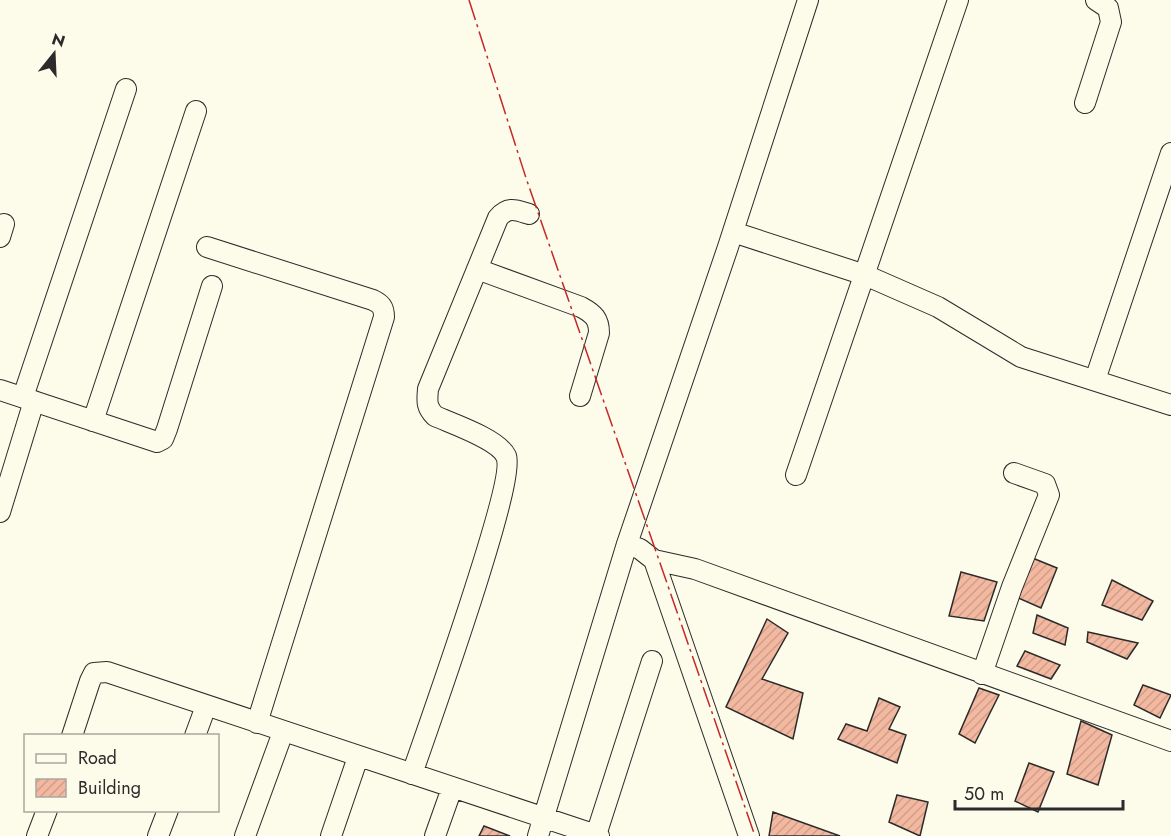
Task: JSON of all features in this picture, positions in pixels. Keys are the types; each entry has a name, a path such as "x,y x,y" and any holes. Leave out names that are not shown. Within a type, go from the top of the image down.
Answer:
{"street":[{"path":"541,827 627,544 733,232 808,0"},
{"path":"796,475 958,0"},
{"path":"1085,103 1111,22 1108,8 1096,0"},
{"path":"0,512 4,488 28,399 126,89"},
{"path":"93,421 196,111"},
{"path":"1095,380 1171,153"},
{"path":"412,774 494,529 507,462 501,450 491,442 435,416 427,402 428,389 498,218 504,211 513,209 530,214"},
{"path":"733,232 864,274 938,308 1021,357 1171,405"},
{"path":"207,247 373,300 380,303 384,309 384,316 257,723"},
{"path":"477,269 581,308 596,317 599,333 580,396"},
{"path":"0,390 158,442 163,439 212,286"},
{"path":"982,674 1012,587 1049,495 1045,484 1014,473"},
{"path":"627,544 640,549 654,560 695,569 1171,741"},
{"path":"654,560 749,836"},
{"path":"72,734 90,681 94,674 100,671 107,672 452,788 541,827 598,835 652,661"},
{"path":"195,734 206,706"},
{"path":"245,836 283,732"},
{"path":"331,836 358,757"},
{"path":"435,836 452,788"},
{"path":"37,836 46,812"},
{"path":"158,836 167,812"}],"building":[{"path":"1030,557 1057,568 1041,608 1016,597"},
{"path":"961,572 997,582 984,621 949,616"},
{"path":"1112,580 1153,601 1142,620 1102,605"},
{"path":"1037,615 1068,628 1065,645 1033,633"},
{"path":"767,619 788,633 762,679 803,693 793,739 726,707"},
{"path":"1088,632 1138,643 1127,659 1087,642"},
{"path":"1025,651 1060,665 1051,679 1017,666"},
{"path":"1143,685 1171,695 1160,718 1134,705"},
{"path":"979,688 999,695 975,743 959,734"},
{"path":"879,698 900,707 889,729 906,735 897,763 838,739 846,724 867,731"},
{"path":"1081,721 1112,735 1098,785 1067,774"},
{"path":"1029,763 1054,772 1038,812 1015,801"},
{"path":"897,795 928,802 920,836 889,822"},
{"path":"773,812 840,836 769,836"},
{"path":"484,826 510,836 479,836"}],"power":[{"path":"469,0 526,178 755,836"}]}
